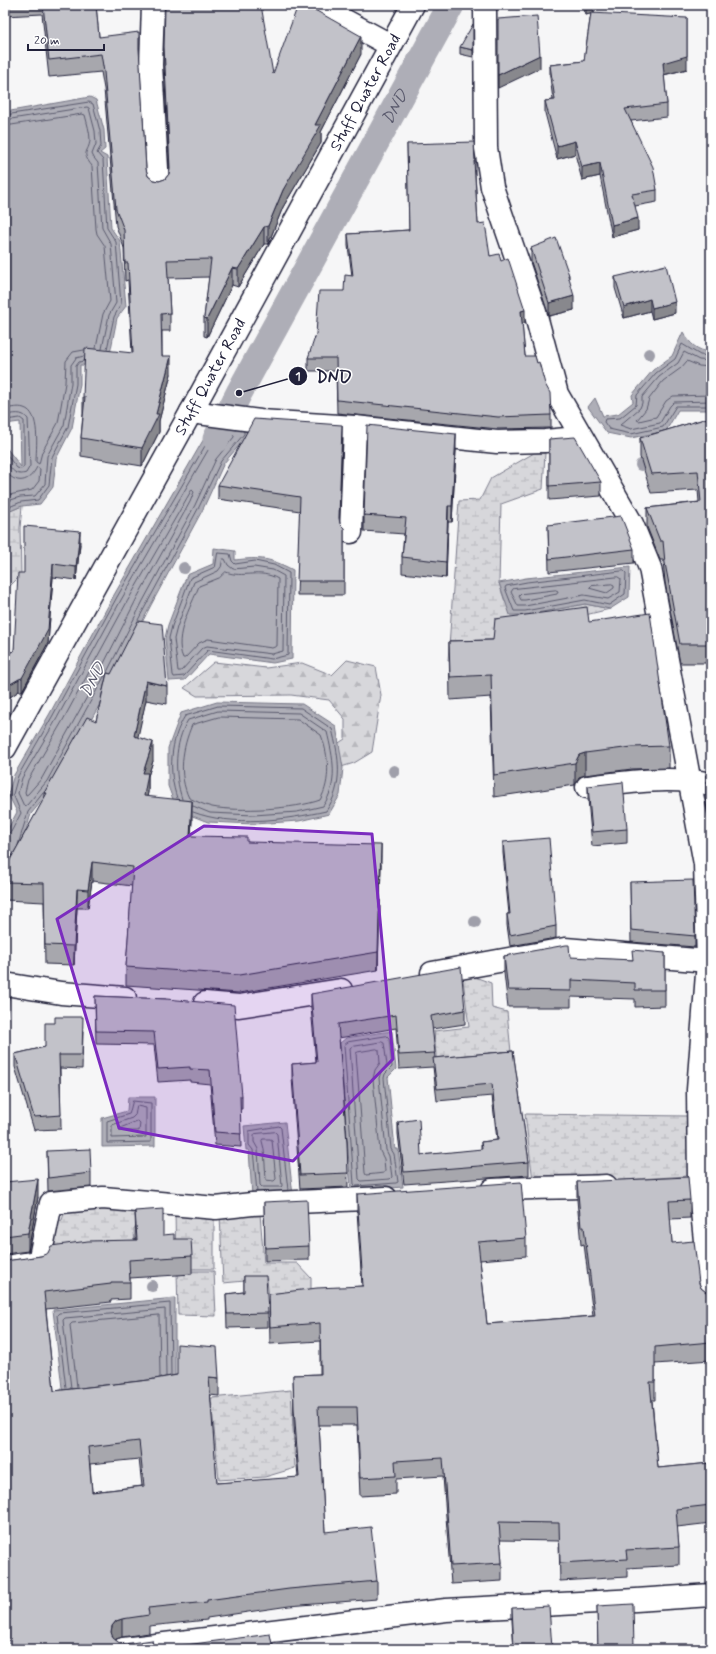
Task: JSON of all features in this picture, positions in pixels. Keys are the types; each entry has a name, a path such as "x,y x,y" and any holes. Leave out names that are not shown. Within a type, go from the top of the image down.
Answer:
{"street":[{"path":"153,5 151,64 158,186"},
{"path":"316,5 390,45"},
{"name":"Stuff Quater Road","path":"5,748 191,412 413,5"},
{"path":"483,5 485,7 486,148 492,187 535,312 557,394 632,524 650,568 705,864 708,961 698,1090 699,1182 711,1298"},
{"path":"191,412 260,421 355,427 497,442 545,441 582,437"},
{"path":"351,532 355,427"},
{"path":"586,787 622,782 690,780 711,784"},
{"path":"414,977 564,949 708,961"},
{"path":"5,984 61,993 145,999"},
{"path":"188,1001 239,1006 363,985"},
{"path":"677,1183 699,1182"},
{"path":"469,1192 530,1187 566,1188 625,1185"},
{"path":"5,1266 39,1262 51,1203 103,1198 216,1208 252,1204 408,1197"},
{"path":"123,1649 446,1610 711,1595"}],"highlighted area":[{"path":"204,826 372,834 393,1059 293,1161 119,1128 57,919"}],"green space":[{"path":"534,453 545,453 543,489 501,504 499,583 505,602 526,615 585,604 610,609 552,623 491,657 448,661 459,501 480,500 491,478"},
{"path":"22,506 20,528 21,575 5,591 5,510 8,512"},
{"path":"347,660 376,667 381,695 372,752 354,763 338,768 334,746 345,739 345,719 329,700 291,695 197,696 184,688 214,662 266,668 302,663 332,675"},
{"path":"462,972 491,983 492,1008 507,1012 512,1062 437,1067 434,1031 469,1027"},
{"path":"525,1114 687,1116 688,1176 575,1183 533,1181"},
{"path":"135,1208 144,1226 134,1228 135,1253 52,1256 53,1225 62,1220 65,1210"},
{"path":"175,1211 214,1215 214,1269 176,1269"},
{"path":"260,1214 264,1263 297,1263 311,1278 311,1306 270,1309 267,1279 223,1283 220,1215"},
{"path":"177,1271 214,1271 216,1316 178,1315"},
{"path":"291,1390 295,1468 265,1477 219,1480 211,1398"}],"water":[{"path":"90,97 96,100 104,130 105,149 100,153 107,157 111,228 120,241 126,306 117,318 109,359 102,366 80,365 80,384 72,428 56,459 53,487 40,504 22,506 8,512 5,510 5,446 21,467 20,422 5,424 5,112"},
{"path":"683,332 694,346 711,352 711,410 678,410 666,431 631,438 607,433 588,407 595,398 603,416 618,414 633,402 632,395 653,370 672,356"},
{"path":"213,423 254,428 224,463 203,509 100,704 54,786 31,814 16,863 5,883 5,831 8,829 17,812 8,794 14,775 49,715 114,595"},
{"path":"214,548 235,551 235,560 265,559 293,570 292,659 273,663 209,654 185,680 169,681 165,638 168,625 187,575 213,564"},
{"path":"630,567 629,597 610,609 585,604 526,615 510,615 499,583 526,578"},
{"path":"217,702 302,704 336,726 343,768 340,795 329,814 299,821 254,824 208,822 177,810 168,786 168,748 181,713"},
{"path":"392,1031 396,1069 388,1077 395,1149 398,1149 403,1187 351,1191 340,1043 346,1038"},
{"path":"128,1097 155,1097 155,1146 102,1147 102,1118 127,1111"},
{"path":"285,1122 293,1196 252,1196 249,1150 246,1150 244,1126"},
{"path":"175,1298 175,1393 64,1405 53,1310"}],"building":[{"path":"43,5 96,5 99,37 139,32 146,169 148,176 153,180 159,181 165,179 169,174 170,168 164,47 165,5 261,5 273,74 298,5 306,5 361,36 315,125 321,125 283,190 268,226 264,227 238,269 232,268 207,319 204,318 211,259 167,260 170,313 161,314 162,356 171,356 156,414 159,414 142,448 81,438 85,397 83,397 85,348 133,353 128,263 125,263 124,230 116,209 104,72 101,54 49,60"},
{"path":"591,13 687,18 687,56 663,63 667,104 625,109 653,167 657,190 632,194 638,218 612,225 600,163 582,167 575,141 557,146 545,101 555,100 550,65 584,61"},
{"path":"537,16 540,55 498,75 498,19"},
{"path":"473,24 473,50 460,47"},
{"path":"474,142 478,224 485,223 490,256 499,254 501,261 508,258 525,310 521,311 525,356 535,356 537,363 539,362 545,384 550,393 551,415 498,417 337,400 336,358 308,358 316,334 319,291 344,291 345,275 353,276 348,234 409,230 407,144"},
{"path":"556,238 569,275 574,296 549,303 531,248"},
{"path":"666,265 675,302 652,308 650,299 624,307 615,277"},
{"path":"711,417 711,644 680,644 665,563 663,541 660,541 647,508 701,502 698,471 651,474 640,438"},
{"path":"254,419 342,425 339,518 340,524 344,528 344,581 297,581 300,497 218,485"},
{"path":"367,425 456,434 452,506 448,506 446,562 402,557 406,518 364,515"},
{"path":"575,437 601,482 549,486 549,439"},
{"path":"621,516 634,549 549,559 548,525"},
{"path":"24,526 80,531 76,567 53,564 48,630 22,678 7,685 5,690 5,654 14,651 18,573 24,573"},
{"path":"587,607 589,622 650,613 669,746 632,747 585,753 579,755 575,763 494,775 491,675 450,677 449,641 493,640 495,619"},
{"path":"138,621 162,624 167,686 146,681 134,736 153,742 143,773 148,773 144,796 192,801 190,836 247,837 247,842 381,845 378,952 239,975 126,967 133,867 92,862 88,890 77,889 74,946 45,945 44,883 5,882 5,869 47,793 44,793 87,717 96,721 107,673 111,674"},
{"path":"706,775 711,775 711,805"},
{"path":"623,782 627,829 592,832 588,786"},
{"path":"549,838 556,926 510,935 507,914 510,914 503,842"},
{"path":"693,880 695,936 631,930 630,882"},
{"path":"569,945 570,957 633,960 632,950 665,953 665,990 635,990 635,983 571,980 571,991 508,990 504,956"},
{"path":"461,967 465,1010 431,1016 435,1053 399,1055 396,1015 338,1024 348,1173 300,1175 292,1064 317,1062 311,994"},
{"path":"5,985 9,986 5,1026"},
{"path":"95,996 166,999 234,1005 242,1096 240,1096 241,1134 215,1132 210,1070 190,1069 190,1067 158,1069 154,1032 96,1031"},
{"path":"55,1017 83,1017 82,1055 59,1055 61,1115 34,1117 15,1054 45,1047 45,1023 55,1023"},
{"path":"5,1026 6,1026 5,1047"},
{"path":"513,1051 529,1162 404,1172 398,1122 419,1119 421,1155 482,1149 481,1142 498,1140 492,1084 437,1089 433,1058"},
{"path":"90,1149 91,1173 48,1178 47,1151"},
{"path":"688,1177 690,1200 669,1201 672,1243 694,1241 699,1283 701,1288 706,1292 711,1293 711,1342 655,1347 655,1382 650,1382 658,1468 711,1463 711,1505 676,1509 679,1547 626,1550 627,1559 560,1563 559,1523 499,1522 502,1563 451,1566 443,1458 395,1461 396,1476 360,1478 357,1407 318,1407 325,1532 371,1527 377,1581 289,1589 207,1600 207,1602 148,1608 149,1615 122,1619 116,1621 112,1626 111,1632 113,1638 118,1642 124,1644 152,1640 154,1649 5,1649 5,1261 41,1256 48,1253 51,1246 88,1241 137,1240 135,1211 163,1209 163,1235 174,1234 174,1239 191,1239 192,1256 129,1260 130,1282 111,1282 111,1284 44,1292 54,1391 149,1380 177,1375 177,1344 217,1347 219,1378 209,1377 217,1483 299,1477 293,1375 321,1374 320,1323 270,1327 269,1294 317,1288 363,1286 357,1194 521,1182 526,1238 478,1242 487,1324 595,1316 584,1227 581,1227 577,1182","holes":["139,1441 144,1486 92,1492 88,1447"]},
{"path":"38,1179 28,1233 5,1236 5,1182"},
{"path":"307,1200 309,1246 265,1248 264,1202"},
{"path":"244,1276 266,1276 268,1313 227,1314 226,1294 244,1292"},
{"path":"633,1604 634,1649 598,1649 597,1606"},
{"path":"549,1606 552,1649 514,1649 512,1608"},
{"path":"270,1634 273,1649 155,1649"}],"waterway":[{"name":"DND","path":"216,439 239,393 451,5"}],"place":[{"name":"DND","path":"239,393"}]}
